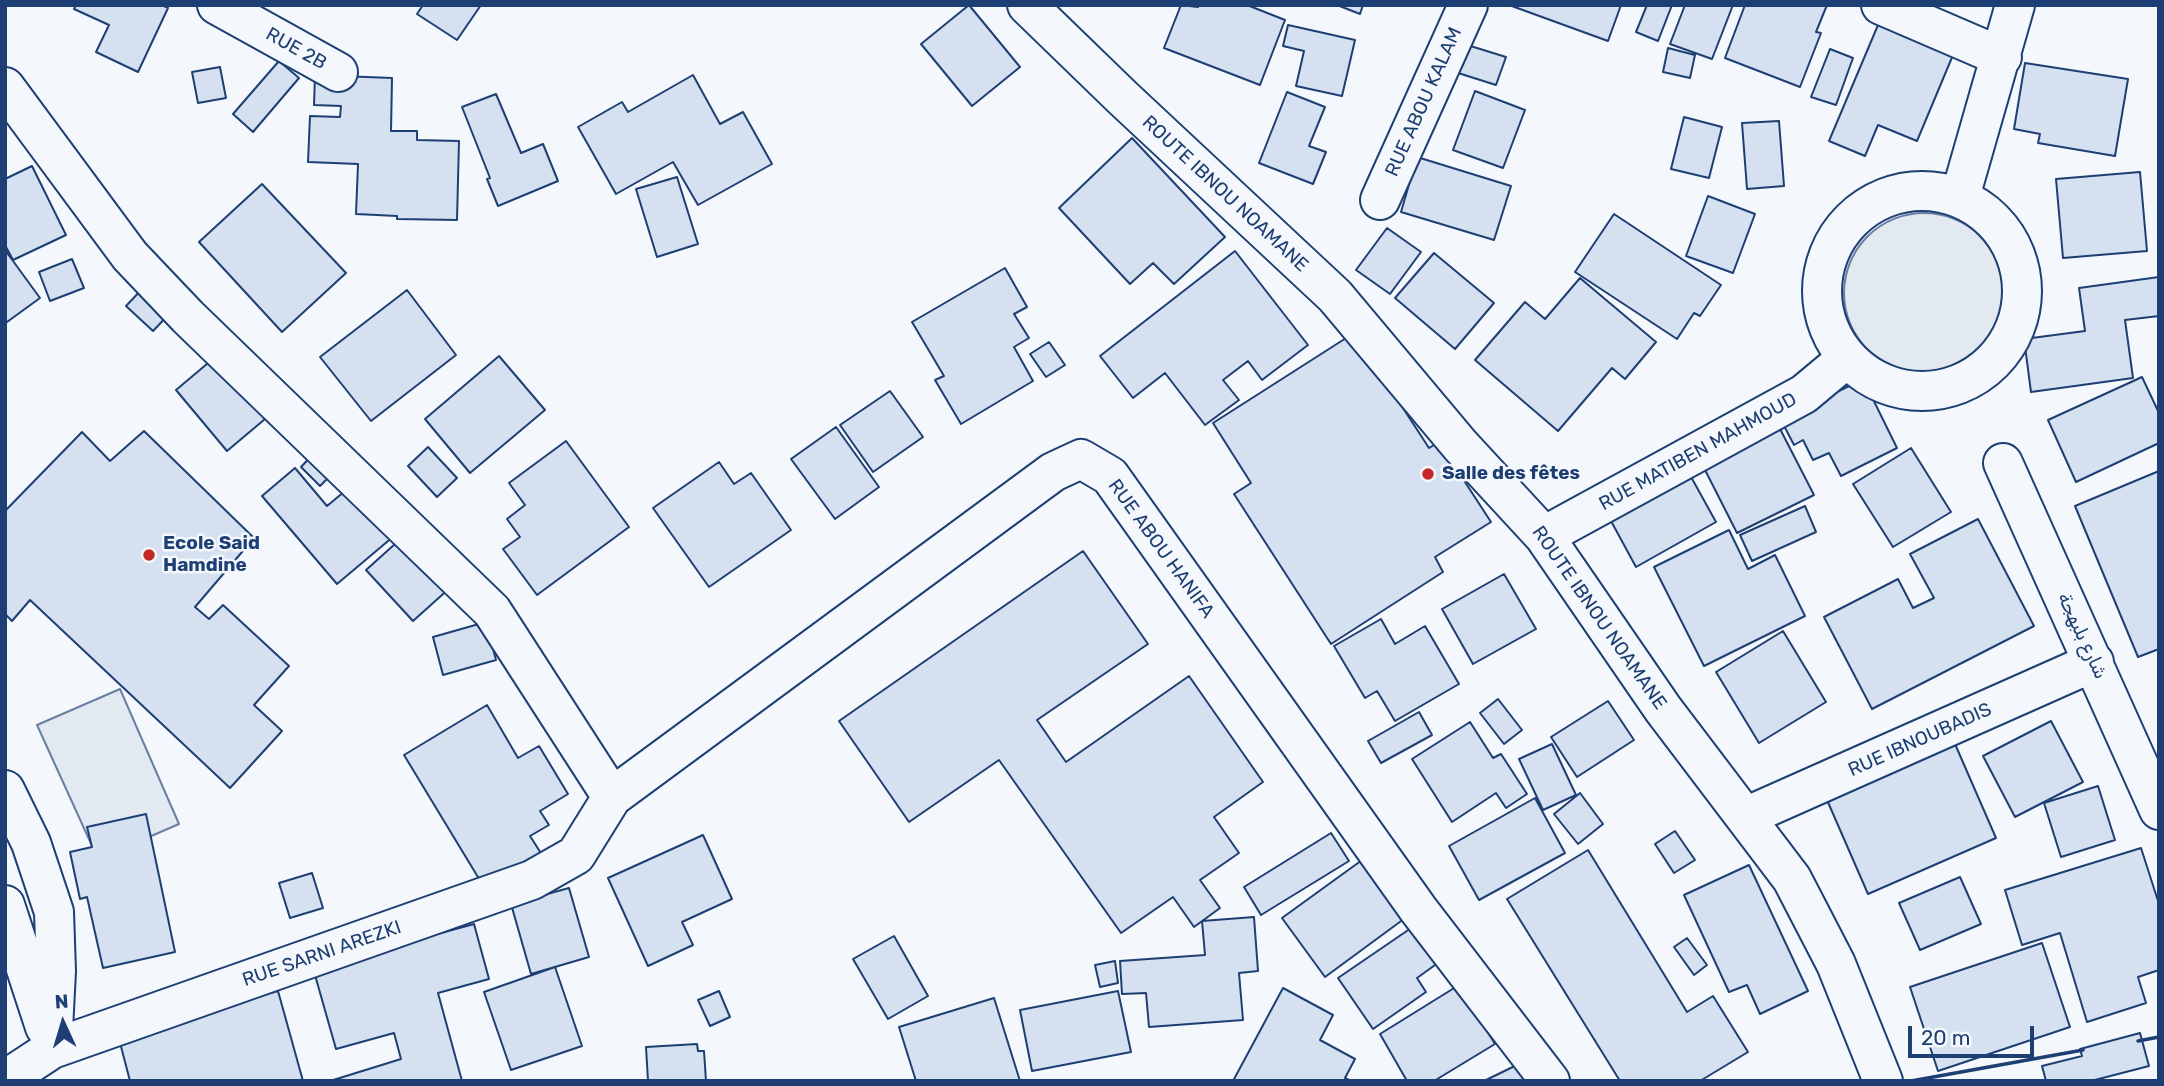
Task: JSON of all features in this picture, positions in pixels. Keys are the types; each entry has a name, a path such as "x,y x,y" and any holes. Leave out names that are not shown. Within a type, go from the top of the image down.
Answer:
{"street":[{"name":"RUE 2B","path":"217,5 338,72"},
{"name":"ROUTE IBNOU NOAMANE","path":"1027,5 1335,296 1460,446 1544,536 1663,709 1792,879 1836,964 1883,1081"},
{"name":"RUE ABOU KALAM","path":"1380,200 1468,5"},
{"path":"1881,5 2002,57"},
{"path":"1960,197 2015,5"},
{"path":"5,87 130,256 188,317 492,611 612,797"},
{"path":"1911,191 1960,197 1992,217 2013,245 2023,278 2022,314 2007,348 1983,373 1951,389 1929,392 1894,388 1862,373 1846,359 1829,332 1821,285 1829,251 1848,222 1877,200 1911,191"},
{"name":"RUE MATIBEN MAHMOUD","path":"1544,536 1804,394 1846,359"},
{"name":"RUE ABOU HANIFA","path":"612,797 1053,472 1081,459 1110,476 1418,909 1550,1081"},
{"name":"شارع بلبهجة","path":"2003,463 2159,810"},
{"name":"RUE IBNOUBADIS","path":"1745,817 2094,662"},
{"path":"5,790 31,843 54,912 56,971 52,1049"},
{"name":"RUE SARNI AREZKI","path":"5,1080 52,1049 532,880 576,855 612,797"},
{"path":"5,905 52,1049"}],"shaded area":[{"path":"1924,213 1955,219 1980,237 1998,262 2004,293 1998,324 1980,349 1955,367 1924,373 1893,367 1868,349 1850,324 1844,293 1850,262 1868,237 1893,219"},
{"path":"120,689 179,824 98,859 37,725"}],"building":[{"path":"76,5 162,5 168,8 138,72 96,52 109,25 74,9"},
{"path":"423,5 481,5 457,40 417,14"},
{"path":"969,5 1020,67 972,106 921,44"},
{"path":"1181,5 1247,5 1285,20 1260,85 1164,48"},
{"path":"1337,5 1363,5 1360,14"},
{"path":"1509,5 1621,5 1608,41"},
{"path":"1647,5 1672,5 1658,41 1636,32"},
{"path":"1685,5 1733,5 1712,59 1670,44"},
{"path":"1745,5 1827,5 1816,32 1821,33 1800,87 1725,58"},
{"path":"1288,25 1355,40 1342,96 1296,86 1304,51 1283,46"},
{"path":"1878,25 1953,55 1917,141 1878,125 1865,156 1829,141"},
{"path":"1464,44 1506,57 1496,85 1455,72"},
{"path":"1668,48 1695,55 1690,78 1663,72"},
{"path":"1830,49 1853,58 1836,105 1811,97"},
{"path":"279,61 299,78 253,132 233,114"},
{"path":"2025,63 2128,79 2115,156 2038,143 2040,134 2014,129"},
{"path":"220,67 226,98 198,103 192,72"},
{"path":"315,75 392,78 391,131 417,131 417,140 459,141 457,220 397,219 397,216 356,214 358,164 308,162 310,116 340,117 341,106 314,105"},
{"path":"693,75 720,124 743,112 772,164 698,205 673,162 616,194 578,127 622,102 628,112"},
{"path":"1475,91 1525,110 1503,168 1453,150"},
{"path":"1287,92 1325,107 1309,146 1326,152 1313,184 1259,163"},
{"path":"496,94 521,153 543,144 558,181 498,206 462,107"},
{"path":"1684,117 1722,127 1709,178 1671,169"},
{"path":"1779,121 1784,186 1747,189 1742,123"},
{"path":"1132,138 1225,237 1174,284 1153,263 1130,284 1059,208"},
{"path":"1417,157 1511,186 1494,240 1401,212"},
{"path":"32,166 66,235 13,260 5,245 5,179"},
{"path":"2140,172 2147,251 2063,258 2056,179"},
{"path":"677,177 698,244 657,257 636,189"},
{"path":"262,184 346,273 282,332 199,242"},
{"path":"1708,196 1755,214 1733,273 1686,256"},
{"path":"1614,214 1721,285 1700,316 1694,313 1677,339 1575,272"},
{"path":"1387,228 1421,252 1390,294 1356,270"},
{"path":"5,250 40,298 7,322 5,321"},
{"path":"1235,251 1308,345 1262,380 1248,361 1223,380 1239,400 1205,425 1165,373 1133,398 1100,356"},
{"path":"1434,253 1494,303 1455,349 1395,298"},
{"path":"72,259 84,288 50,301 39,272"},
{"path":"1005,268 1027,307 1014,314 1029,338 1014,347 1033,381 961,424 935,380 944,376 912,322"},
{"path":"2159,277 2159,316 2125,320 2133,378 2031,392 2024,339 2085,331 2079,288"},
{"path":"1580,278 1656,342 1625,379 1612,368 1558,431 1475,360 1525,302 1545,319"},
{"path":"144,287 171,312 153,331 126,306"},
{"path":"407,290 456,355 371,421 320,357"},
{"path":"1354,333 1429,448 1439,442 1491,522 1435,557 1443,572 1331,644 1234,494 1251,483 1213,423"},
{"path":"1049,342 1065,365 1046,377 1030,354"},
{"path":"499,356 545,410 470,473 425,419"},
{"path":"214,358 265,419 227,451 176,390"},
{"path":"2142,377 2159,413 2159,443 2076,482 2048,420"},
{"path":"1863,379 1897,448 1841,476 1829,453 1813,460 1803,440 1794,445 1781,420"},
{"path":"890,391 923,437 873,472 840,425"},
{"path":"1777,423 1814,495 1737,533 1701,462"},
{"path":"836,427 879,487 835,519 791,459"},
{"path":"144,431 254,538 195,607 209,619 223,605 289,666 254,705 282,731 230,788 30,600 12,621 5,614 5,511 82,432 110,461"},
{"path":"566,441 629,527 537,595 503,549 520,537 507,519 525,505 509,483"},
{"path":"428,447 457,478 437,497 408,466"},
{"path":"1911,448 1951,512 1893,547 1853,484"},
{"path":"316,451 336,470 320,486 301,467"},
{"path":"719,462 734,484 751,473 791,530 709,587 653,508"},
{"path":"1685,466 1716,522 1636,567 1605,510"},
{"path":"295,468 327,506 351,486 394,536 337,584 262,496"},
{"path":"2159,471 2159,649 2138,657 2075,506"},
{"path":"1805,506 1816,532 1752,561 1740,535"},
{"path":"1978,519 2034,626 1872,709 1824,617 1898,579 1913,608 1934,598 1910,554"},
{"path":"1729,530 1748,569 1775,555 1805,616 1704,666 1654,567"},
{"path":"405,535 452,586 413,621 366,570"},
{"path":"1083,551 1148,644 1037,720 1066,762 1189,676 1263,782 1214,817 1239,853 1200,880 1220,908 1194,927 1173,897 1121,933 999,760 909,822 839,721"},
{"path":"1504,574 1536,629 1473,664 1442,609"},
{"path":"1381,619 1395,644 1425,626 1459,684 1395,721 1377,691 1365,698 1334,646"},
{"path":"486,622 496,660 443,675 433,637"},
{"path":"1783,631 1826,702 1759,743 1716,672"},
{"path":"1498,699 1522,730 1504,744 1480,713"},
{"path":"1608,701 1634,740 1577,777 1551,737"},
{"path":"487,705 518,758 539,746 568,794 540,811 549,825 530,836 544,858 487,892 404,755"},
{"path":"1419,712 1432,735 1381,763 1368,741"},
{"path":"2051,721 2083,782 2015,817 1983,756"},
{"path":"1470,722 1493,758 1501,754 1527,794 1506,808 1496,793 1452,822 1412,759"},
{"path":"1552,744 1576,795 1543,810 1519,759"},
{"path":"1955,744 1996,838 1868,894 1827,800"},
{"path":"2098,786 2115,840 2061,857 2044,803"},
{"path":"1580,793 1603,824 1578,844 1554,814"},
{"path":"1535,798 1565,853 1479,900 1449,846"},
{"path":"146,814 175,952 103,968 87,897 80,899 70,852 92,847 87,827"},
{"path":"1675,831 1695,860 1674,873 1655,844"},
{"path":"1331,833 1349,861 1261,915 1244,887"},
{"path":"703,835 732,899 682,922 693,945 648,966 608,878"},
{"path":"2141,848 2159,904 2159,970 2138,977 2146,1003 2087,1022 2060,933 2022,945 2005,890"},
{"path":"1588,850 1687,1012 1713,996 1748,1052 1700,1081 1620,1081 1507,899"},
{"path":"1369,855 1412,913 1325,977 1282,918"},
{"path":"1749,865 1808,991 1760,1014 1747,985 1729,992 1684,895"},
{"path":"312,873 323,908 290,918 279,883"},
{"path":"1960,877 1981,924 1920,950 1899,903"},
{"path":"569,888 589,957 531,974 511,904"},
{"path":"1254,917 1258,971 1239,973 1243,1020 1149,1027 1146,993 1122,994 1120,961 1205,955 1202,921"},
{"path":"474,924 489,979 438,993 462,1081 330,1081 401,1059 394,1033 336,1049 313,968"},
{"path":"1417,924 1442,960 1417,978 1426,992 1373,1029 1338,978"},
{"path":"894,936 928,996 888,1019 853,959"},
{"path":"1687,938 1707,965 1694,975 1674,947"},
{"path":"2042,943 2070,1027 1938,1071 1910,987"},
{"path":"1115,961 1118,983 1100,987 1095,965"},
{"path":"555,967 582,1046 511,1070 484,992"},
{"path":"1459,985 1495,1044 1434,1081 1407,1081 1380,1034"},
{"path":"1283,988 1333,1015 1320,1040 1355,1059 1345,1078 1351,1081 1233,1081"},
{"path":"278,991 303,1081 130,1081 118,1035"},
{"path":"719,991 730,1017 710,1026 698,1000"},
{"path":"1118,991 1131,1052 1032,1071 1020,1010"},
{"path":"994,998 1020,1081 916,1081 899,1027"},
{"path":"2140,1033 2149,1066 2091,1081 2046,1081 2042,1066 2082,1056 2080,1049"},
{"path":"697,1044 698,1051 704,1051 706,1081 648,1081 646,1047"},
{"path":"1523,1062 1532,1081 1484,1081"}],"wall":[{"path":"2138,1041 2159,1037"},
{"path":"1911,1081 2083,1050"}],"place":[{"name":"Salle des fêtes","path":"1428,474"},
{"name":"Ecole Said Hamdine","path":"149,555"}]}
